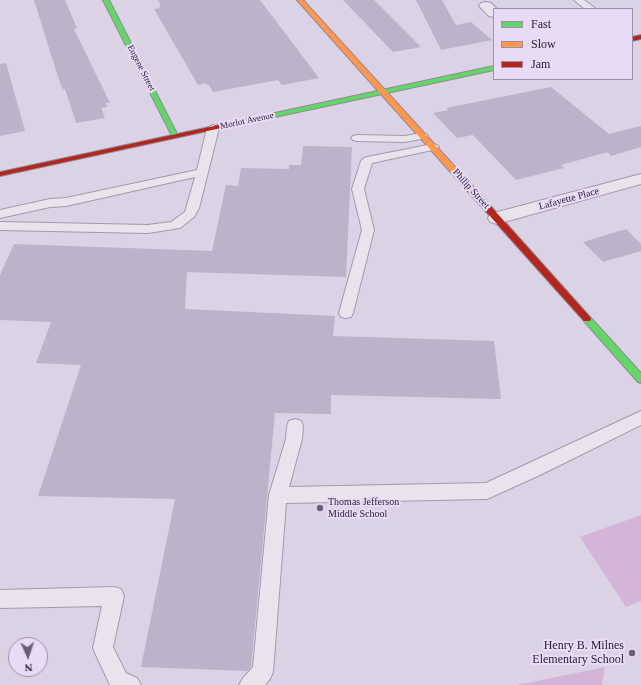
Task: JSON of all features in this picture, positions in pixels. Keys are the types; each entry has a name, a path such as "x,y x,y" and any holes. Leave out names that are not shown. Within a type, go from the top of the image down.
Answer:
{"street":[{"name":"Eugene Street","path":"106,0 175,136"},
{"name":"Philip Street","path":"300,0 641,379"},
{"name":"Morlot Avenue","path":"0,174 493,68"},
{"name":"Lafayette Place","path":"497,218 641,179"}],"lane":[{"path":"578,0 590,8"},
{"path":"0,226 148,229 175,225 190,214 197,198 213,128"},
{"path":"357,138 406,139 422,136"},
{"path":"346,313 368,230 358,189 367,161 433,147"},
{"path":"0,214 50,202 66,202 203,172"},
{"path":"278,495 487,491 641,418"},
{"path":"250,685 263,672 278,495 294,439 295,426"},
{"path":"0,599 114,596 103,648 119,680 130,685"}],"shaded area":[{"path":"641,515 641,601 626,607 580,537"},
{"path":"605,667 602,685 517,685"}],"building":[{"path":"34,0 65,0 77,28 74,29 110,103 106,103 107,107 101,108 105,118 76,123 65,89 63,90 59,80"},
{"path":"158,0 260,0 319,78 282,85 278,80 213,92 209,85 205,83 198,85 154,9 160,8 159,6 161,6"},
{"path":"343,0 374,0 421,47 393,52"},
{"path":"416,0 442,0 456,25 471,22 492,40 441,50"},
{"path":"6,63 25,131 0,136 0,64"},
{"path":"551,87 609,134 641,126 641,147 611,156 608,152 561,165 564,168 516,180 473,135 457,138 433,113 448,110 446,108"},
{"path":"303,146 352,147 346,277 187,272 185,309 335,316 333,336 494,341 501,399 331,395 331,414 275,413 251,667 247,671 141,667 175,499 38,496 81,365 36,363 51,322 0,320 0,275 14,244 212,251 226,185 238,186 241,168 289,169 289,165 301,165"},
{"path":"626,229 641,244 641,251 603,262 583,242"}],"traffic: fast":[{"path":"106,0 175,136"},
{"path":"233,124 493,68"},
{"path":"587,319 641,379"}],"traffic: slow":[{"path":"300,0 475,194"}],"traffic: jam":[{"path":"633,39 641,37"},
{"path":"0,174 233,124"},
{"path":"475,194 587,319"}],"place":[{"name":"Thomas Jefferson Middle School","path":"320,508"},
{"name":"Henry B. Milnes Elementary School","path":"632,653"}]}
